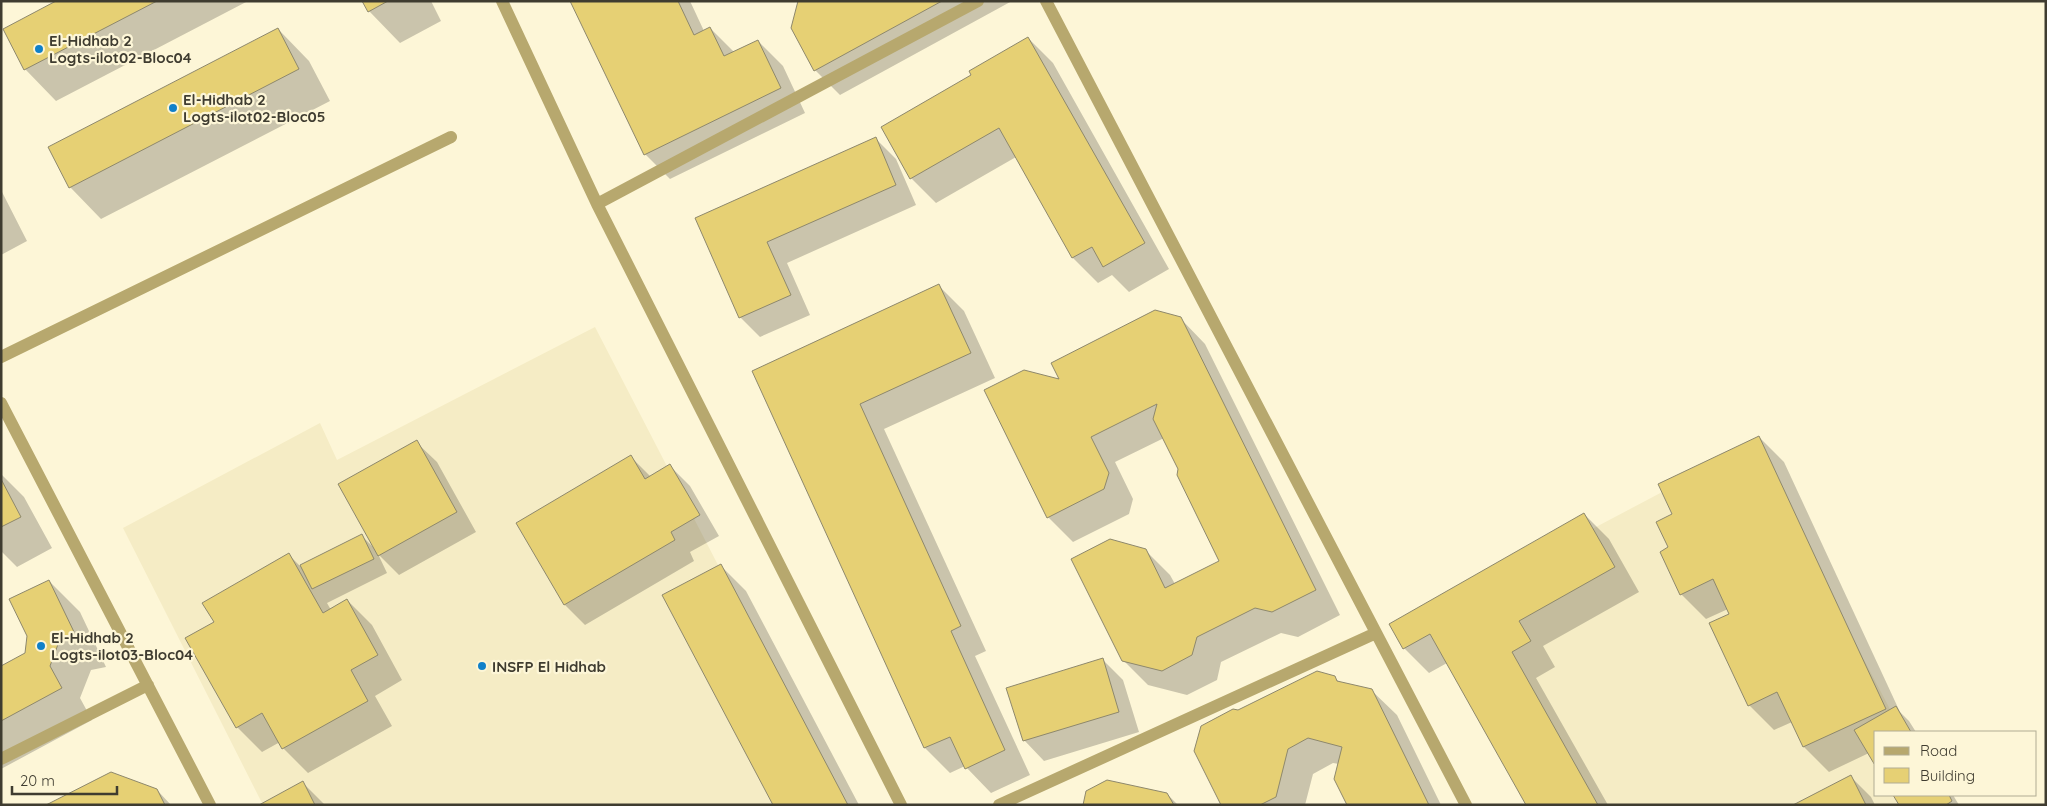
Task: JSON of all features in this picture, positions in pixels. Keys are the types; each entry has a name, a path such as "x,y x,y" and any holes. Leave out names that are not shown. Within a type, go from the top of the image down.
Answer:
{"street":[{"path":"502,1 598,204 901,805"},
{"path":"598,204 978,1"},
{"path":"1046,1 1466,805"},
{"path":"1,357 451,137"},
{"path":"1,403 210,805"},
{"path":"999,805 1376,633"},
{"path":"1,759 148,685"}],"shaded area":[{"name":"INSFP El Hidhab","path":"595,327 842,805 263,805 123,528 320,423 337,460"},
{"path":"1751,445 1901,731 1874,731 1874,796 1936,796 1940,805 1543,805 1463,651 1494,581"}],"building":[{"name":"El-Hidhab 2 Logts-ilot02-Bloc04","path":"56,1 157,1 24,70 3,29"},
{"path":"362,1 388,1 368,12"},
{"path":"570,1 678,1 694,35 710,27 724,56 758,40 781,88 644,155"},
{"path":"798,1 942,1 814,71 791,28"},
{"name":"El-Hidhab 2 Logts-ilot02-Bloc05","path":"278,28 299,69 69,188 48,147"},
{"path":"1028,37 1145,243 1103,267 1092,247 1072,258 999,128 910,179 881,127 971,75 969,71"},
{"path":"876,137 896,185 767,242 791,295 739,318 695,218"},
{"path":"939,284 971,353 860,404 961,626 951,631 1005,750 965,769 950,737 924,748 752,371"},
{"path":"1155,310 1181,317 1316,590 1272,612 1255,608 1197,637 1192,655 1162,671 1122,661 1071,559 1110,539 1146,549 1165,588 1219,561 1177,475 1178,469 1153,419 1157,404 1091,437 1109,473 1104,489 1047,518 984,390 1024,370 1059,379 1051,363"},
{"path":"1759,436 1886,709 1803,747 1777,692 1748,706 1709,623 1729,614 1713,579 1680,595 1660,552 1668,547 1656,522 1672,514 1658,484"},
{"path":"417,440 457,512 378,556 338,484"},
{"path":"631,455 645,479 670,464 700,515 671,532 675,540 564,605 516,523"},
{"path":"1,479 21,517 1,527"},
{"path":"1584,513 1615,567 1519,621 1531,641 1512,652 1598,805 1526,805 1430,634 1403,649 1389,624"},
{"path":"362,534 374,559 312,589 300,565"},
{"path":"289,553 323,613 347,599 378,655 351,670 368,701 282,749 262,713 236,728 185,638 214,622 202,603"},
{"path":"721,564 848,805 773,805 662,595"},
{"name":"El-Hidhab 2 Logts-ilot03-Bloc04","path":"49,580 76,636 60,639 50,666 62,688 1,721 1,666 25,653 27,636 9,599"},
{"path":"1103,658 1119,712 1023,741 1006,688"},
{"path":"1317,671 1335,676 1337,681 1372,689 1429,805 1347,805 1334,779 1342,747 1308,738 1288,749 1276,797 1260,805 1221,805 1194,751 1201,726 1233,709 1238,710"},
{"path":"1896,706 1910,731 1874,731 1874,764 1854,730"},
{"path":"111,772 157,789 165,805 46,805"},
{"path":"1851,775 1866,805 1793,805"},
{"path":"1107,780 1167,793 1174,805 1083,805 1086,791"},
{"path":"303,781 315,805 259,805"},
{"path":"1894,796 1950,796 1952,801 1946,805 1899,805"}],"place":[{"name":"El-Hidhab 2 Logts-ilot02-Bloc04","path":"39,49"},
{"name":"El-Hidhab 2 Logts-ilot02-Bloc05","path":"173,108"},
{"name":"El-Hidhab 2 Logts-ilot03-Bloc04","path":"41,646"},
{"name":"INSFP El Hidhab","path":"482,666"}]}
